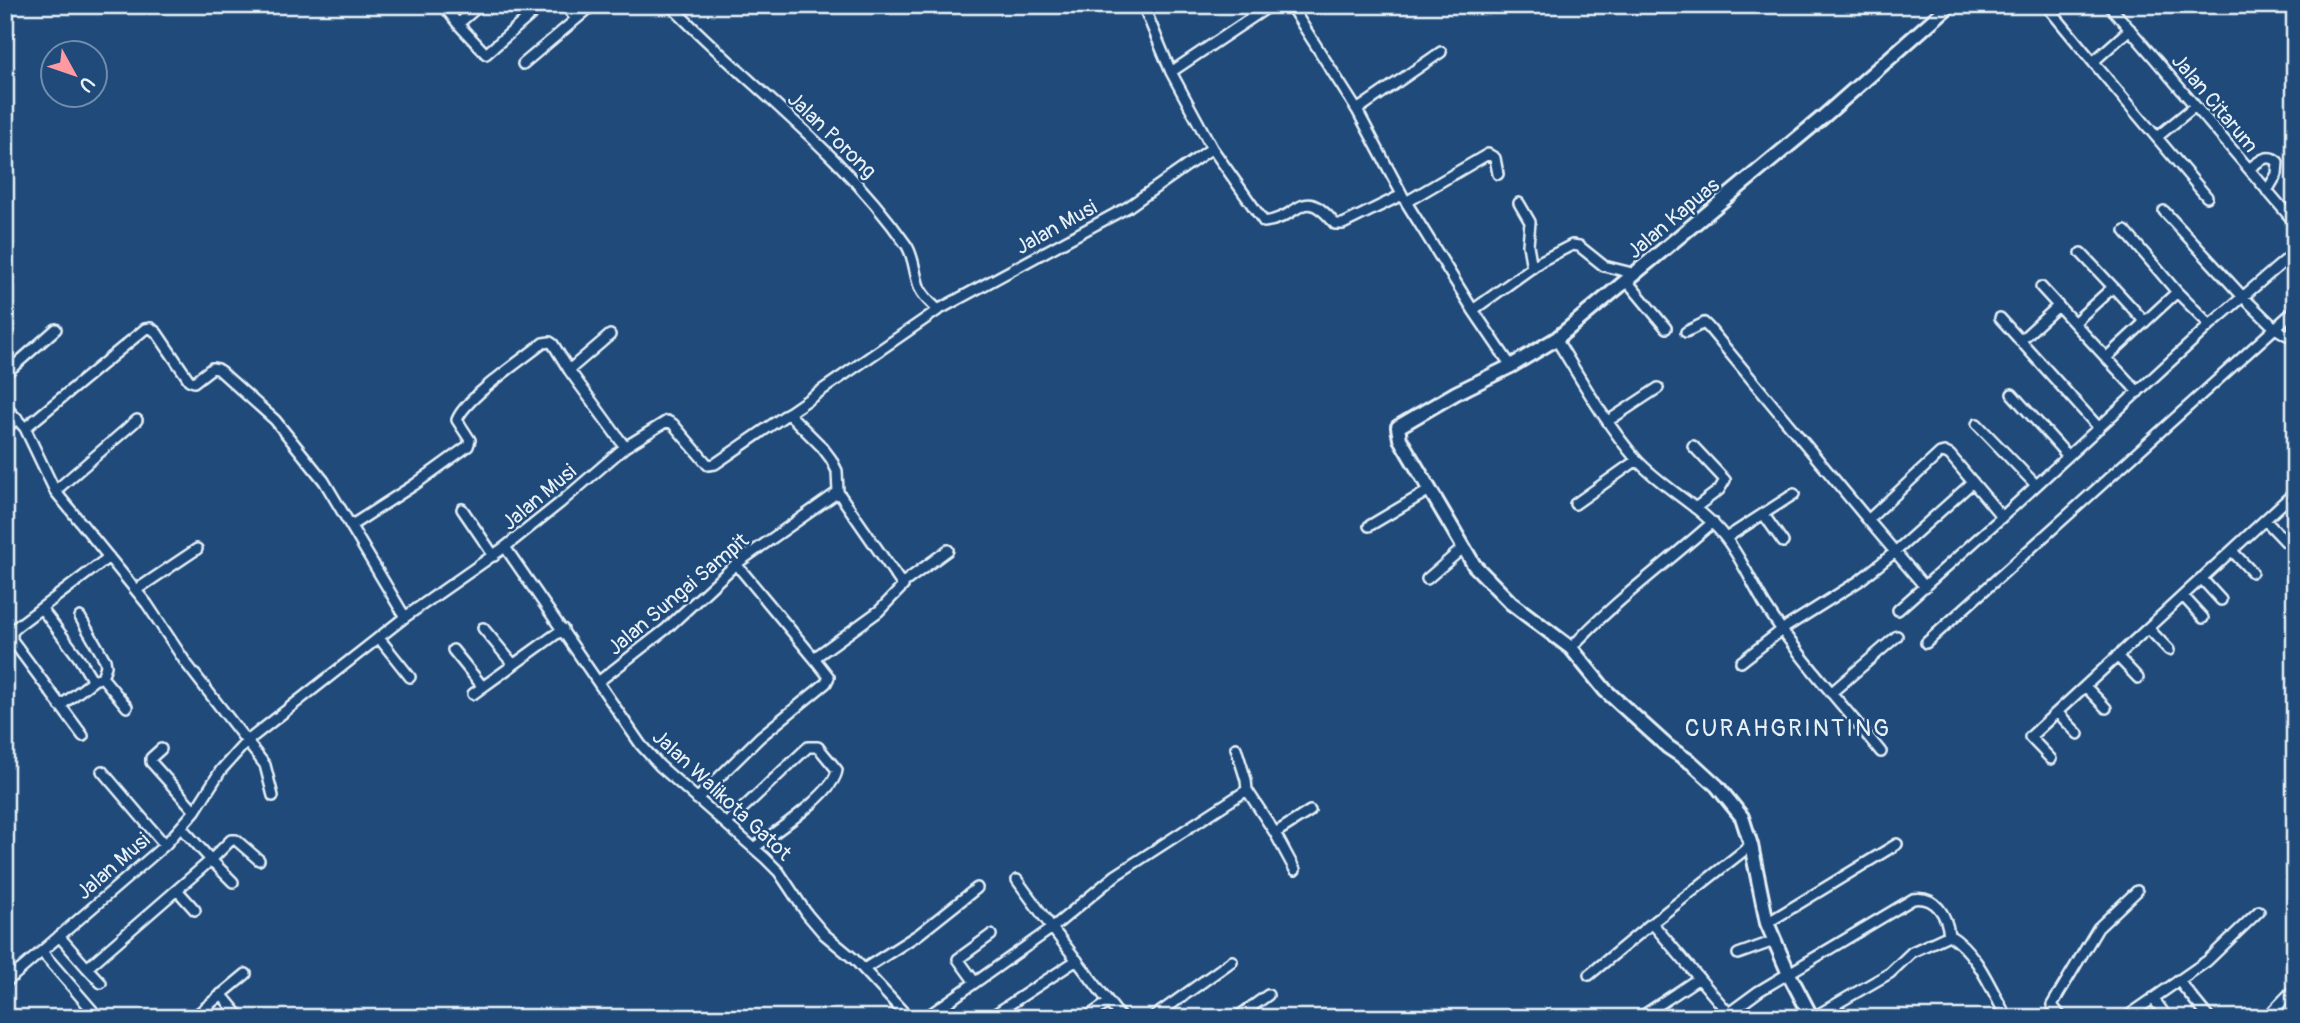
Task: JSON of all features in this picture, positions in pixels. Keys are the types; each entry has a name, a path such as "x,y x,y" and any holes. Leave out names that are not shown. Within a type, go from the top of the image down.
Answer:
{"main road":[{"name":"Jalan Kapuas","path":"1428,491 1400,439 1398,428 1509,363 1556,339 1628,275 1823,117 1950,5"},
{"path":"1428,491 1474,565 1511,603 1571,648 1619,703 1717,786 1742,817 1751,845 1767,923 1812,1018"}],"street":[{"path":"443,5 486,54 542,5"},
{"path":"458,24 480,5"},
{"path":"565,5 576,19"},
{"path":"523,64 593,5"},
{"name":"Jalan Porong","path":"670,5 715,50 822,145 866,192 912,254 917,283 938,310"},
{"path":"1143,5 1171,72 1213,148 1264,222 1309,204 1319,206 1335,224 1343,224 1404,198 1488,154 1495,158 1497,174"},
{"path":"1171,72 1271,5"},
{"path":"1290,5 1357,110 1404,198 1509,363"},
{"path":"2046,5 2207,197"},
{"name":"Jalan Citarum","path":"2109,5 2295,223"},
{"path":"2093,62 2130,29"},
{"path":"1357,110 1441,52"},
{"path":"2157,136 2195,106"},
{"name":"Jalan Musi","path":"5,983 182,828 221,770 246,742 405,617 494,556 625,447 667,421 673,424 708,465 715,464 938,310 1128,207 1213,148"},
{"path":"2249,169 2265,158 2278,162 2277,174 2267,191"},
{"path":"1519,203 1530,222 1528,245 1532,268"},
{"path":"2287,214 2295,207"},
{"path":"2164,211 2275,328 2287,335 2295,330"},
{"path":"2125,231 2210,325"},
{"path":"1473,310 1532,268 1572,245 1579,246 1604,266 1628,275 1666,328"},
{"path":"1898,610 2210,325 2295,252"},
{"path":"2081,253 2145,322"},
{"path":"2041,287 2138,392"},
{"path":"2074,323 2113,287"},
{"path":"2106,358 2178,292"},
{"path":"2020,341 2058,306"},
{"path":"1926,643 2295,310"},
{"path":"2000,318 2099,428"},
{"path":"1686,332 1704,323 1709,328 1925,587"},
{"path":"25,428 145,329 151,328 157,332 189,380 194,382 215,368 266,411 324,481 405,617"},
{"path":"5,374 56,329"},
{"path":"569,370 610,335"},
{"path":"1556,339 1608,421 1637,460 1713,522 1746,568 1765,604 1783,629 1831,693 1881,751"},
{"path":"352,525 468,446 470,440 457,420 458,415 472,400 543,343 554,344 569,370 625,447"},
{"path":"1608,421 1658,388"},
{"path":"2012,394 2067,455"},
{"path":"5,406 25,428 55,491 135,590 186,663 265,765 273,796"},
{"path":"788,413 831,459 837,471 838,492 903,583"},
{"path":"5,429 17,418"},
{"path":"55,491 137,420"},
{"path":"1977,424 2036,485"},
{"path":"1693,446 1725,480 1719,490 1695,508"},
{"path":"1868,520 1944,452 1950,455 2002,517"},
{"path":"1574,503 1637,460"},
{"path":"1741,662 1783,629 1859,581 1973,482"},
{"path":"1369,526 1428,491"},
{"name":"Jalan Sungai Sampit","path":"598,682 666,629 736,564 838,492"},
{"path":"2051,760 2030,737 2295,492"},
{"path":"1726,538 1794,494"},
{"path":"463,509 494,556"},
{"path":"1764,515 1783,542"},
{"path":"2265,520 2286,542"},
{"path":"1571,648 1635,587 1713,522"},
{"name":"Jalan Walikota Gatot","path":"505,547 641,745 660,766 779,872 824,934 864,969 909,1018"},
{"path":"1427,579 1463,548"},
{"path":"135,590 197,549"},
{"path":"814,658 879,611 902,588 903,583 948,550"},
{"path":"2232,551 2252,572"},
{"path":"83,736 12,640 12,634 16,627 109,557"},
{"path":"697,799 760,737 827,682 829,677 736,564"},
{"path":"2202,578 2221,600"},
{"path":"2183,596 2203,618"},
{"path":"41,608 93,681"},
{"path":"60,706 102,677 106,666 80,617"},
{"path":"484,628 513,664"},
{"path":"2148,628 2169,650"},
{"path":"474,694 563,629"},
{"path":"1831,693 1897,636"},
{"path":"379,638 410,677"},
{"path":"453,650 483,687"},
{"path":"2117,656 2138,678"},
{"path":"102,677 127,707"},
{"path":"2085,686 2106,708"},
{"path":"2057,712 2078,734"},
{"path":"726,824 808,747 818,747 837,770 836,777 818,797 754,848"},
{"path":"1236,748 1247,790 1296,870"},
{"path":"161,749 151,758 151,762 195,811"},
{"path":"102,771 165,845"},
{"path":"925,1018 1052,928 1116,875 1247,790"},
{"path":"1275,833 1310,811"},
{"path":"182,828 233,882"},
{"path":"87,968 178,891 234,839 259,860"},
{"path":"1767,923 1897,844"},
{"path":"1589,975 1751,845"},
{"path":"1017,880 1121,1018"},
{"path":"864,969 919,934 978,888"},
{"path":"178,891 195,910"},
{"path":"2062,1018 2052,1005 2054,999 2073,973 2098,928 2137,891"},
{"path":"1652,923 1731,1016 1759,991 1920,897 1937,906 1947,921 1949,935 1974,959 2007,1018"},
{"path":"2125,1018 2207,961 2259,911"},
{"path":"974,981 958,959 991,935"},
{"path":"1812,1018 1890,973 1912,953 1949,935"},
{"path":"59,936 101,983"},
{"path":"1738,954 1774,941"},
{"path":"42,952 99,1018"},
{"path":"989,1018 1077,960"},
{"path":"1152,1018 1233,961"},
{"path":"193,1018 246,974"},
{"path":"1639,1018 1699,978"},
{"path":"2178,981 2208,1018"},
{"path":"2266,1018 2295,988"},
{"path":"221,994 241,1018"},
{"path":"1236,1018 1268,995"},
{"path":"2153,998 2165,1016"},
{"path":"1086,1018 1109,1002"}],"district":[{"name":"CURAHGRINTING","path":"1788,728"}]}
